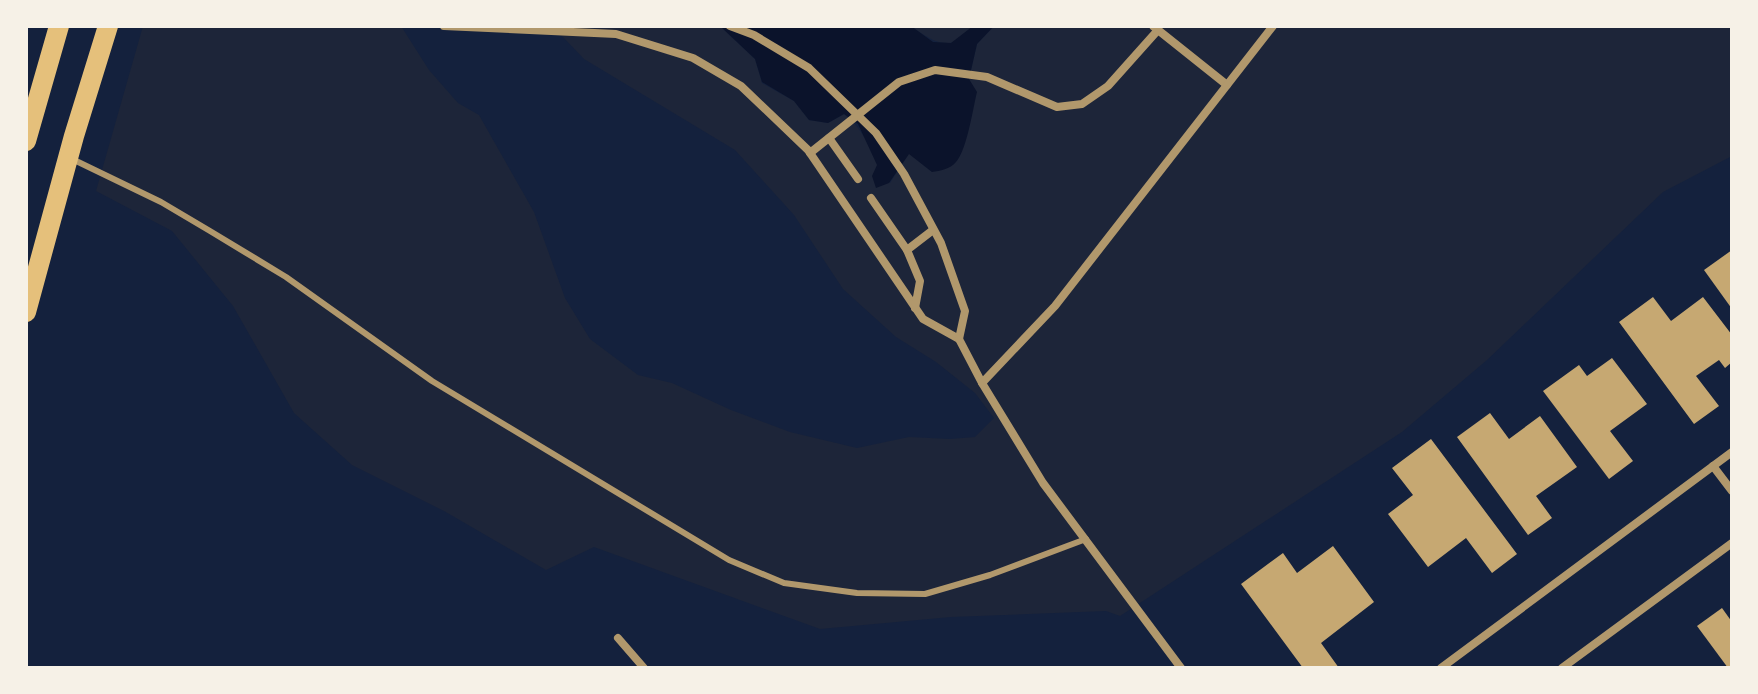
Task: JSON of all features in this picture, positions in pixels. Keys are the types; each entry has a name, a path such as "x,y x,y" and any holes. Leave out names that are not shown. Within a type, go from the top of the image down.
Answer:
{"main road":[{"path":"26,141 59,26"},
{"path":"26,312 108,26"}],"street":[{"path":"444,26 616,34 693,58 741,86 810,153 923,319 959,339 1043,483 1181,668"},
{"path":"730,26 754,35 809,68 876,133 904,174 941,243 965,311 959,339"},
{"path":"982,383 1055,306 1273,26"},
{"path":"810,153 899,82 935,70 987,77 1057,107 1082,104 1108,86 1155,28 1227,85"},
{"path":"829,138 858,179"},
{"path":"871,198 907,250 920,281 915,308"},
{"path":"907,250 933,230"},
{"path":"1441,668 1732,452"},
{"path":"1713,466 1732,491"},
{"path":"1562,668 1732,543"},
{"path":"618,638 644,668"}],"lane":[{"path":"69,158 161,202 210,231 286,277 432,381 729,560 784,583 857,593 925,594 990,575 1086,539"}],"shaded area":[{"path":"143,26 401,26 429,70 458,103 479,115 534,212 565,298 590,339 638,375 672,383 790,432 857,448 909,437 975,437 994,418 975,393 936,362 896,337 843,289 794,215 735,150 584,59 563,37 546,26 720,26 755,59 762,83 794,101 809,120 828,123 844,114 852,121 890,183 909,153 932,172 969,79 977,44 994,26 1732,26 1732,156 1663,192 1487,360 1402,432 1120,616 1106,611 951,617 820,629 594,547 546,570 444,511 352,465 294,413 233,306 172,231 96,191"},
{"path":"720,26 911,26 933,42 951,43 973,26 994,26 977,44 969,79 977,92 966,139 956,162 948,168 932,172 909,154 889,183 876,188 872,176 877,165 858,124 844,114 828,123 809,120 794,101 762,82 755,59"},
{"path":"911,26 973,26 958,40 943,43"}],"building":[{"path":"1732,250 1732,309 1704,270"},
{"path":"1653,297 1671,321 1703,297 1732,335 1732,362 1725,368 1719,360 1696,376 1719,406 1694,424 1619,322"},
{"path":"1612,358 1647,404 1610,431 1633,461 1609,479 1543,391 1579,365 1587,376"},
{"path":"1490,413 1509,439 1540,416 1577,467 1536,496 1552,518 1528,535 1457,437"},
{"path":"1431,439 1517,554 1492,573 1466,538 1428,567 1388,514 1413,495 1392,468"},
{"path":"1333,546 1374,602 1321,643 1339,668 1303,668 1241,584 1283,553 1297,573"},
{"path":"1722,608 1732,622 1732,668 1728,668 1697,626"}]}
